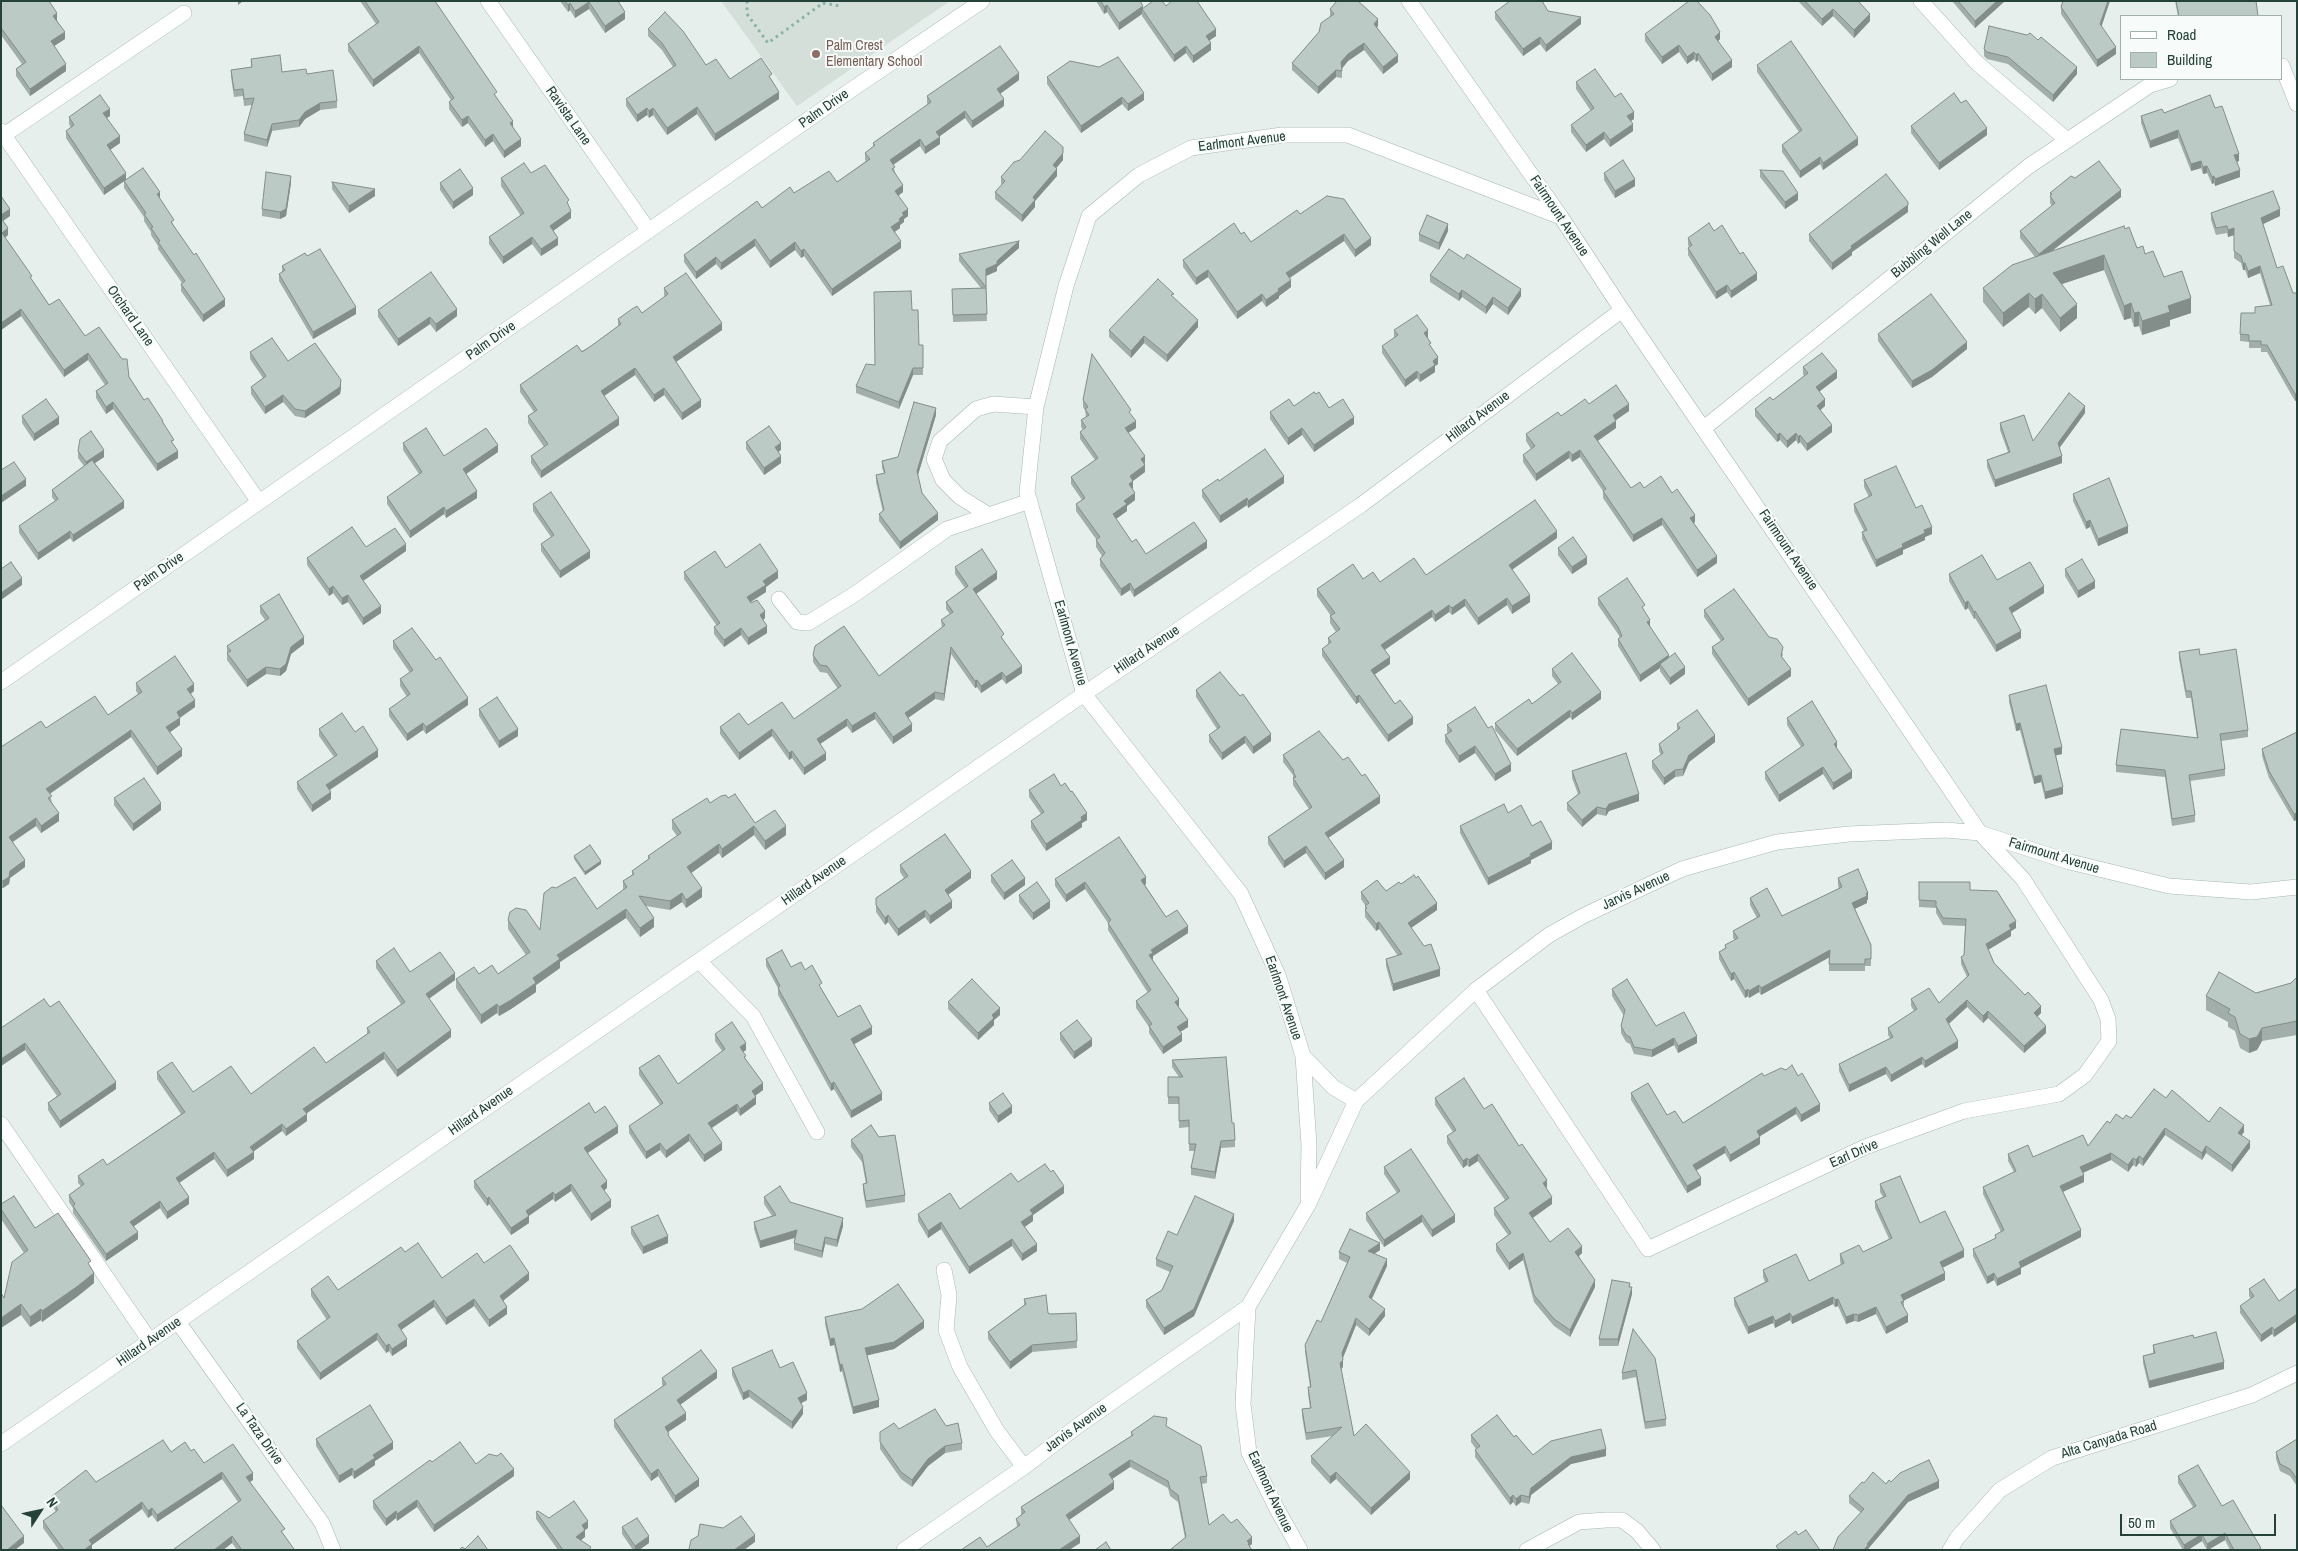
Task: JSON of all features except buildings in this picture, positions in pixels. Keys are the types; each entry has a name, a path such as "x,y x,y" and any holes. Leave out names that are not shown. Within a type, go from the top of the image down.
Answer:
{"street":[{"name":"Ravista Lane","path":"488,1 648,231"},
{"name":"Palm Drive","path":"1,682 648,231 982,1"},
{"name":"Fairmount Avenue","path":"1409,1 1562,218 1622,310 1980,833 2070,862 2169,886 2252,892 2297,887"},
{"path":"1921,1 1977,63 2067,140"},
{"path":"2,133 184,13"},
{"path":"2283,69 2297,104"},
{"name":"Bubbling Well Lane","path":"1704,428 2029,166 2150,85 2167,80"},
{"name":"Orchard Lane","path":"2,133 259,502"},
{"name":"Earlmont Avenue","path":"1300,1550 1249,1453 1243,1404 1248,1307 1308,1205 1356,1101 1332,1087 1302,1056 1278,975 1241,894 1084,694 1027,492 1036,407 1066,286 1089,216 1139,175 1191,148 1282,136 1348,135 1562,218"},
{"name":"Hillard Avenue","path":"1,1444 1084,694 1361,505 1622,310"},
{"path":"987,514 960,497 943,480 934,459 940,441 976,409 993,404 1036,407"},
{"path":"779,599 796,622 808,623 854,594 947,529 987,514 1030,502"},
{"name":"Jarvis Avenue","path":"1356,1101 1476,990 1549,935 1583,916 1682,869 1786,841 1878,832 1946,830 1980,833"},
{"name":"Earl Drive","path":"1476,990 1648,1249 1865,1147 1964,1111 2058,1094 2085,1075 2110,1041 2108,1019 2101,1000 2023,880 1980,833"},
{"path":"699,961 753,1016 817,1132"},
{"path":"1302,1056 1308,1145 1308,1205"},
{"path":"1,1124 150,1341"},
{"path":"944,1270 949,1295 946,1330 960,1367 997,1430 1024,1467"},
{"name":"Jarvis Avenue","path":"904,1550 1024,1467 1079,1424 1248,1307"},
{"name":"La Taza Drive","path":"178,1322 322,1523 334,1550"},
{"name":"Alta Canyada Road","path":"1950,1550 1957,1538 2000,1490 2052,1458 2252,1395 2297,1373"},
{"path":"1527,1550 1579,1522 1622,1520 1637,1531 1652,1550"}],"path":[{"path":"746,1 747,14 768,43 823,2 840,6"}],"shaded area":[{"name":"Palm Crest Elementary School","path":"721,1 950,1 797,106"}],"place":[{"name":"Palm Crest Elementary School","path":"816,54"}]}
